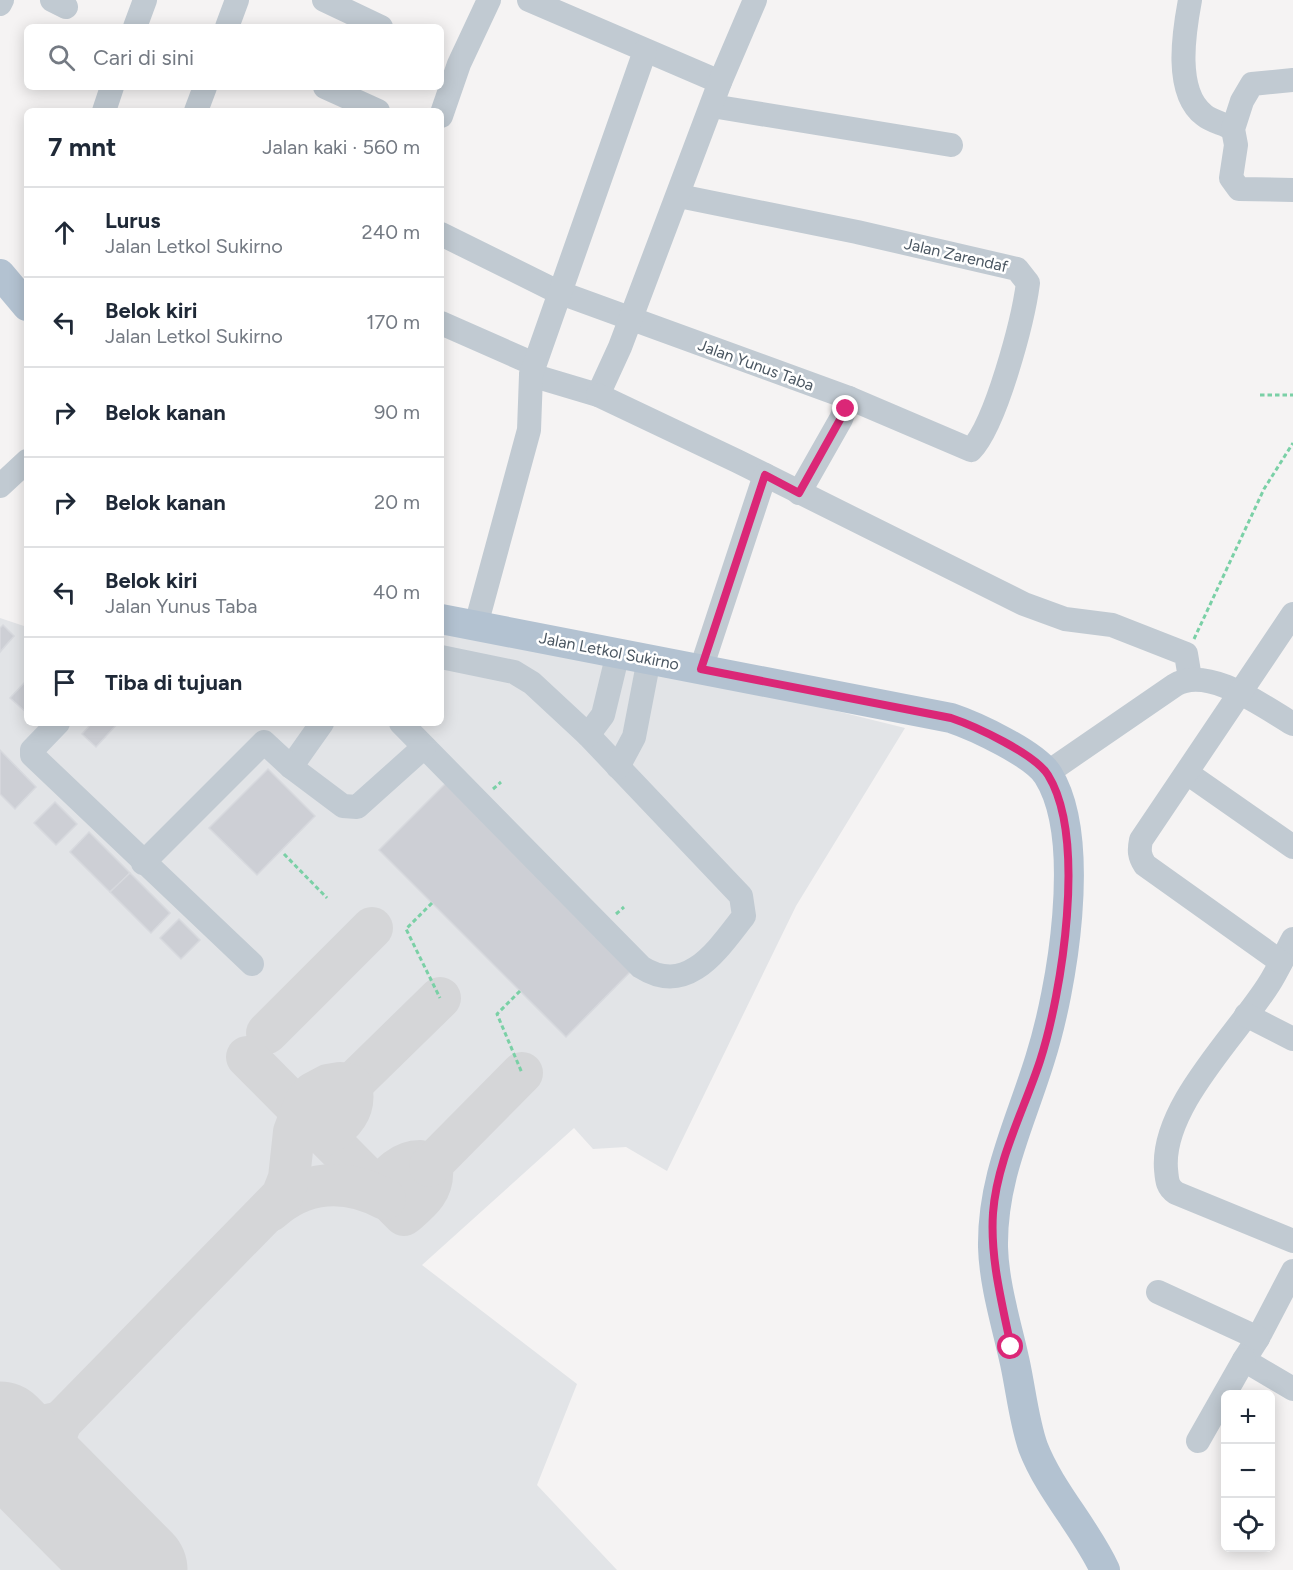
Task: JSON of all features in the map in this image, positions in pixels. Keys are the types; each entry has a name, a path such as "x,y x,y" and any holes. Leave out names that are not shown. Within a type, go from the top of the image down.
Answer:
{"main road":[{"path":"0,274 24,302"},
{"name":"Jalan Letkol Sukirno","path":"462,623 951,718 1004,742 1047,773"},
{"path":"1047,773 1059,799 1070,869 1062,956 1041,1058 999,1182 993,1212 993,1250 1000,1296 1033,1447 1105,1570"}],"street":[{"path":"136,24 145,0"},
{"path":"228,24 237,0"},
{"path":"324,0 375,24"},
{"path":"442,108 450,59 489,0"},
{"path":"530,0 720,82"},
{"path":"1190,0 1182,53 1186,85 1202,114 1233,129"},
{"path":"598,395 679,196 712,106 746,2"},
{"path":"462,623 511,436 530,399 533,370 558,292 645,51"},
{"path":"1293,81 1252,84 1242,101 1233,129 1236,145 1231,178 1239,189 1293,190"},
{"path":"105,108 111,90"},
{"path":"197,108 204,90"},
{"path":"332,90 371,108"},
{"path":"712,106 951,145"},
{"name":"Jalan Zarendaf","path":"679,196 1017,269 1028,284 1025,304 996,402 980,440 971,450 849,398"},
{"name":"Jalan Yunus Taba","path":"444,235 558,292 849,398"},
{"path":"444,325 533,370 598,395 765,475 1024,604 1065,620 1112,626 1187,666 1200,678 1240,693 1293,724"},
{"path":"799,493 841,419 849,398"},
{"path":"0,486 24,465"},
{"path":"701,669 765,475"},
{"path":"1281,962 1145,865 1140,858 1141,840 1240,693 1289,629"},
{"path":"588,735 603,715 618,653"},
{"path":"404,726 641,967 654,976 671,978 699,967 744,916 741,896 588,735 532,683 514,672 444,658"},
{"path":"618,767 634,737 649,659"},
{"path":"1047,773 1175,685 1187,666"},
{"path":"55,726 32,750 32,755 143,863 252,964"},
{"path":"291,767 320,726"},
{"path":"143,863 264,742 291,767 343,806 351,808 357,807 424,747"},
{"path":"1187,773 1293,847"},
{"path":"1293,939 1269,984 1224,1043 1176,1119 1165,1152 1167,1183 1176,1193 1293,1241"},
{"path":"1246,1015 1293,1039"},
{"path":"1198,1441 1258,1338 1293,1271"},
{"path":"1158,1292 1258,1338"},
{"path":"1244,1360 1293,1389"}],"path":[{"path":"1260,395 1293,395"},
{"path":"1187,666 1264,489 1293,443"},
{"path":"284,854 327,898"},
{"path":"432,903 406,929 440,998"},
{"path":"520,991 496,1014 522,1073"}],"shaded area":[{"path":"0,618 24,626 24,726 444,726 444,631 780,697 905,728 796,906 667,1171 626,1147 593,1149 574,1128 422,1265 577,1384 537,1485 617,1570 0,1570"}],"building":[{"path":"3,625 14,636 0,652 0,628"},
{"path":"24,683 24,710 10,698"},
{"path":"89,726 115,726 96,747 82,734"},
{"path":"0,750 36,787 15,809 0,794"},
{"path":"268,769 315,816 257,875 209,828"},
{"path":"449,780 635,967 566,1037 379,850"},
{"path":"55,802 77,824 56,845 34,823"},
{"path":"89,832 130,873 110,892 70,852"},
{"path":"130,873 170,913 151,933 110,892"},
{"path":"179,919 200,940 181,959 160,938"}],"taxiway":[{"path":"267,1033 372,928"},
{"path":"351,1085 440,998"},
{"path":"247,1057 404,1215 420,1201 428,1190 431,1184 432,1169 420,1161 401,1166 396,1170 382,1184 378,1189"},
{"path":"430,1166 522,1073"},
{"path":"55,1490 52,1455 61,1422 282,1196 289,1178 294,1132 305,1103 313,1093 328,1085 340,1083 351,1085 352,1101 347,1115 338,1126 325,1135"},
{"path":"270,1211 297,1193 326,1186 340,1185 355,1188 385,1199"},
{"path":"0,1426 33,1428 61,1422"}],"runway":[{"path":"0,1434 135,1570"}],"route":[{"path":"846,409 799,493 765,475 701,669 951,718 1004,742 1029,759 1047,773 1059,799 1066,828 1070,869 1062,956 1041,1058 1006,1157 993,1212 993,1250 1011,1347"}]}
